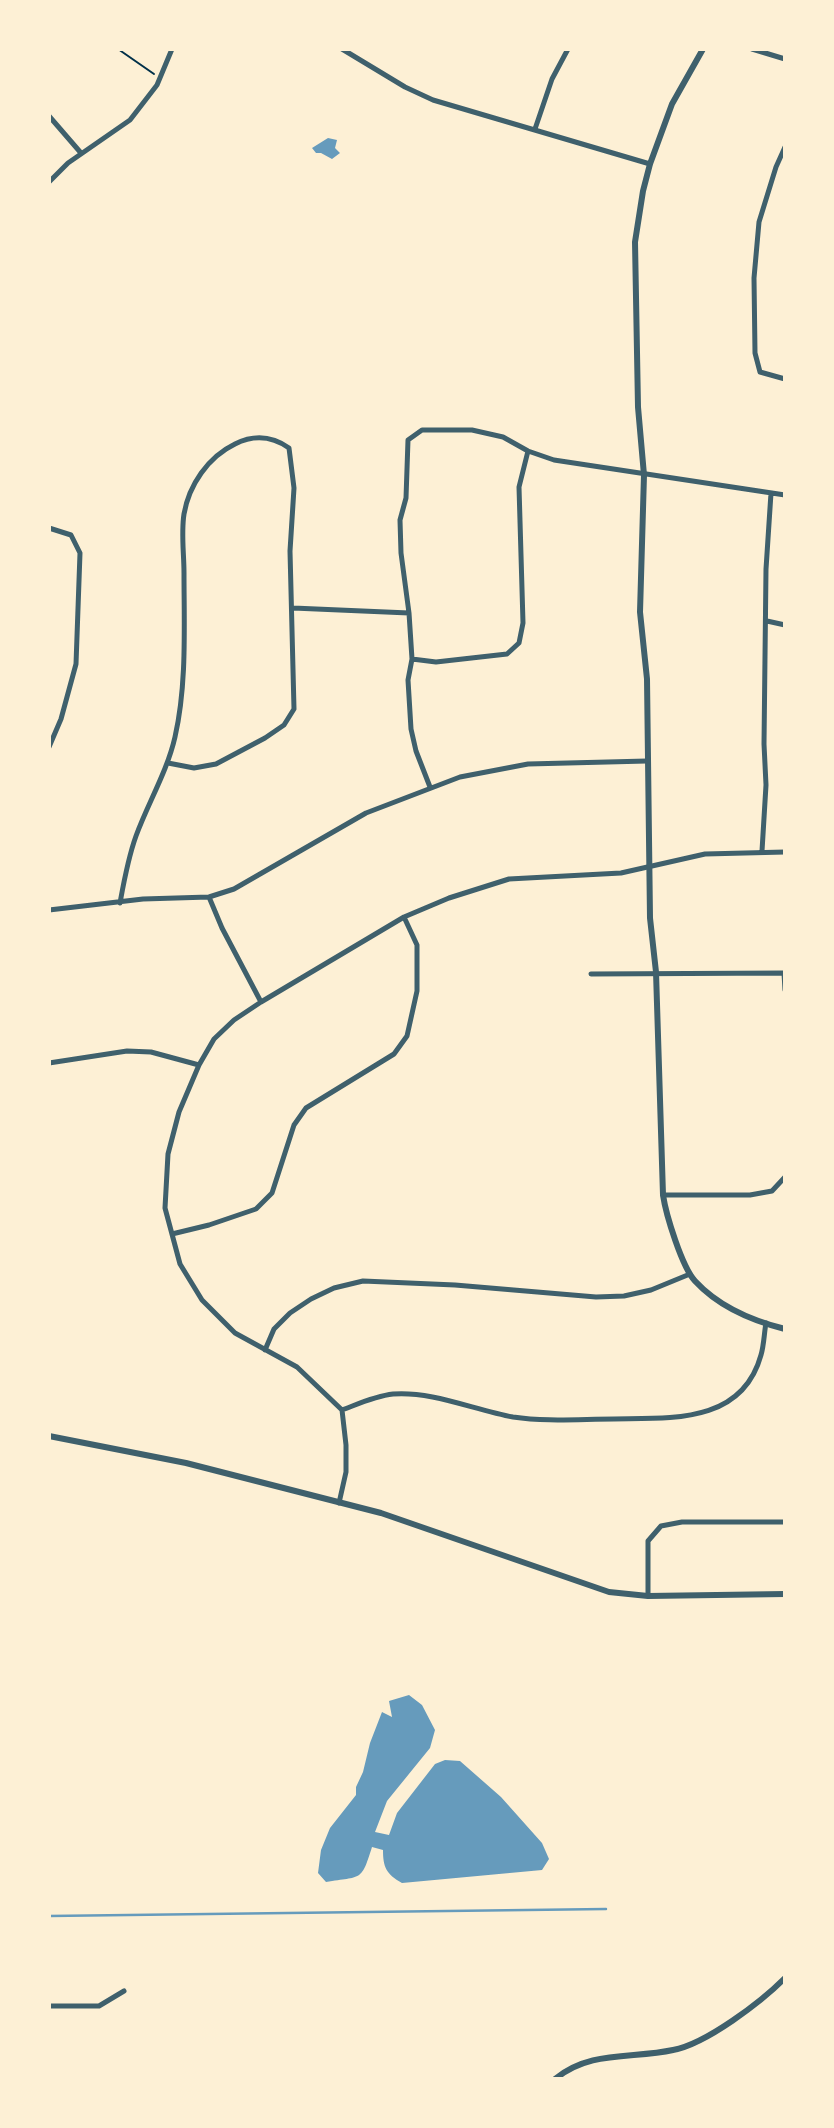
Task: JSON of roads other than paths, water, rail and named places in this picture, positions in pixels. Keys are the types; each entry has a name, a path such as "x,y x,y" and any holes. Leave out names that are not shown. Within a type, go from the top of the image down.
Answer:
{"street":[{"path":"49,182 81,153 130,120 160,78 172,49"},
{"path":"342,49 405,87 433,100 650,163"},
{"path":"535,130 552,79 568,49"},
{"path":"703,49 672,104 650,163 635,242 638,407 644,475 640,612 646,678 650,918 656,972 663,1195 667,1221 693,1279 724,1305 785,1329"},
{"path":"752,49 785,59"},
{"path":"49,116 81,153"},
{"path":"785,147 759,222 754,278 755,353 760,372 785,379"},
{"path":"430,787 411,729 408,680 412,659 400,520 406,498 408,440 422,429 472,430 503,437 528,451 554,460 785,495"},
{"path":"120,903 136,836 168,763 176,736 184,666 184,515 193,486 209,462 229,446 242,440 274,438 289,448 293,488 290,551 294,709 284,725 216,764 194,768 168,763"},
{"path":"412,659 436,662 507,654 519,643 523,623 519,487 528,451"},
{"path":"762,851 766,785 766,569 771,493"},
{"path":"49,528 71,535 80,552 76,664 61,719 49,747"},
{"path":"293,608 409,613"},
{"path":"767,621 785,625"},
{"path":"49,910 143,899 209,897 234,889 366,813 460,777 528,764 647,761"},
{"path":"339,1503 346,1472 342,1410 297,1367 235,1332 202,1300 180,1264 165,1208 168,1154 179,1112 199,1065 214,1039 234,1020 261,1002 404,917 449,898 509,879 621,873 705,853 785,852"},
{"path":"209,897 222,929 261,1002"},
{"path":"172,1234 256,1209 272,1193 294,1125 306,1108 394,1054 407,1036 417,991 417,945 404,917"},
{"path":"591,974 785,973 785,990"},
{"path":"49,1063 127,1051 151,1052 199,1065"},
{"path":"663,1195 750,1195 772,1191 785,1177"},
{"path":"265,1350 274,1329 290,1313 334,1288 363,1281 455,1285 596,1297 624,1296 651,1290 690,1273"},
{"path":"342,1410 376,1397 395,1394 442,1399 512,1416 538,1419 683,1418 711,1411 736,1396 753,1376 762,1354 766,1323"},
{"path":"49,1436 186,1463 382,1513 609,1592 648,1596 785,1594"},
{"path":"648,1596 648,1541 661,1526 682,1522 785,1522"},
{"path":"555,2079 563,2072 587,2061 613,2055 674,2050 705,2038 767,1996 785,1978"},
{"path":"49,2006 99,2006 124,1990"}],"water":[{"path":"328,138 337,140 335,148 340,153 332,159 316,153 312,148"},
{"path":"409,1695 422,1705 435,1730 430,1748 387,1801 375,1832 389,1835 397,1813 435,1764 445,1760 460,1761 501,1797 542,1843 549,1859 542,1870 402,1883 386,1870 383,1850 372,1847 362,1872 353,1878 326,1882 318,1873 321,1850 330,1828 356,1795 356,1787 382,1712 392,1717 389,1701"}],"waterway":[{"path":"49,1916 606,1909"}]}
